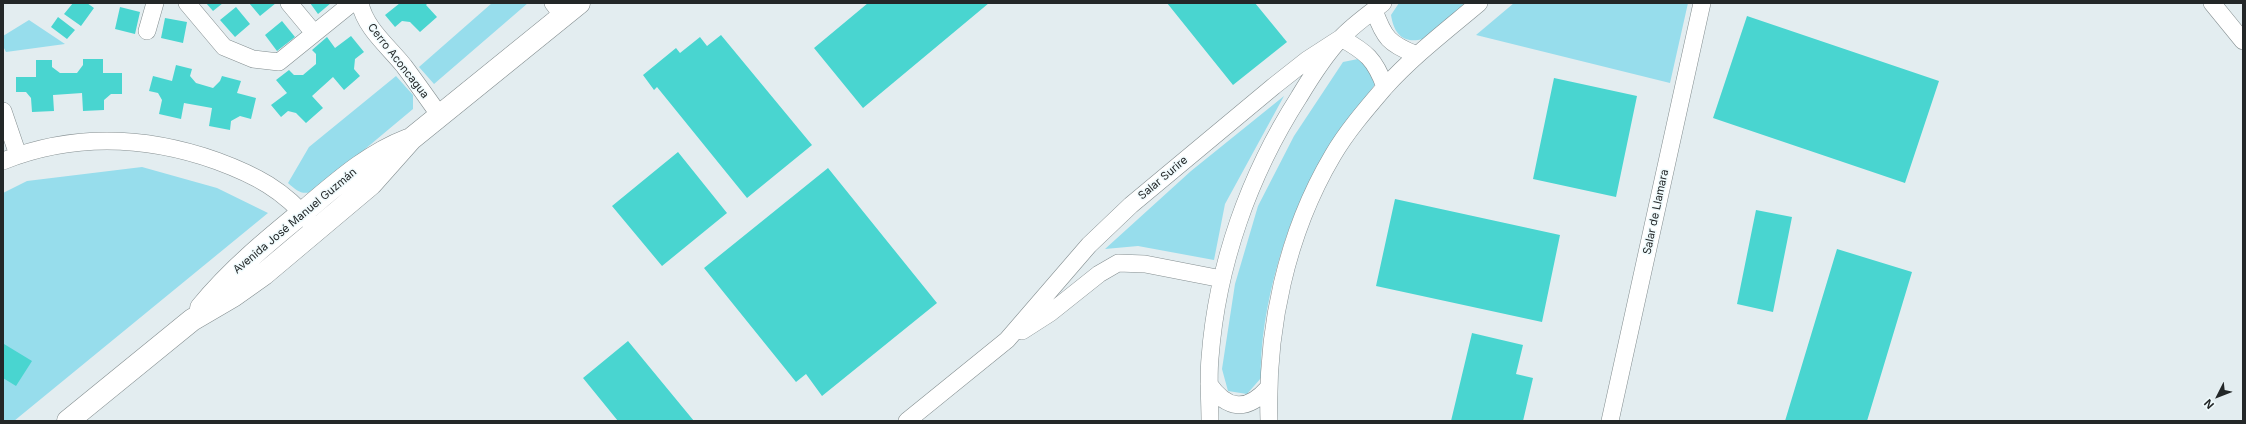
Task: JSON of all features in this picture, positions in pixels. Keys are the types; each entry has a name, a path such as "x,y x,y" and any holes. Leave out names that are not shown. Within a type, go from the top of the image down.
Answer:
{"street":[{"path":"147,31 155,3"},
{"path":"186,3 224,47 253,59 280,62 352,3"},
{"path":"289,3 314,33"},
{"name":"Cerro Aconcagua","path":"360,3 365,18 370,26 404,66 440,116"},
{"path":"1269,421 1268,388 1276,309 1287,265 1298,232 1314,194 1334,154 1385,87 1416,55 1479,3"},
{"name":"Salar de Llamara","path":"1610,421 1702,3"},
{"path":"2212,3 2243,41"},
{"name":"Avenida José Manuel Guzmán","path":"68,421 192,320 249,285 317,230 371,184 411,139 440,116 565,7"},
{"path":"1378,7 1382,33 1394,45 1416,55"},
{"path":"1210,421 1209,384 1212,333 1222,279 1247,199 1271,145 1309,82 1341,38 1378,7"},
{"path":"1341,38 1370,57 1379,68 1385,87"},
{"name":"Salar Surire","path":"1006,340 1074,261 1118,216 1274,86 1307,60 1341,38"},
{"path":"3,111 10,158 52,146 98,140 123,140 155,144 203,156 250,174 286,195 317,230"},
{"name":"Avenida José Manuel Guzmán","path":"192,320 241,265 302,213 364,162 383,151 411,139"},
{"name":"Salar Surire","path":"907,421 1006,340 1037,322 1100,274 1118,263 1145,264 1222,279"},
{"path":"1209,384 1220,398 1235,405 1253,401 1268,388"}],"shaded area":[{"path":"492,3 528,3 434,84 419,67"},
{"path":"1399,3 1466,3 1423,39 1410,40 1405,39 1397,32 1392,22 1391,15"},
{"path":"1514,3 1688,3 1670,83 1476,35"},
{"path":"29,20 65,44 6,52 3,46 3,36"},
{"path":"1358,59 1371,71 1376,83 1320,163 1296,211 1277,267 1270,296 1262,352 1261,378 1247,394 1228,391 1222,369 1235,284 1258,206 1294,136 1343,62"},
{"path":"396,76 413,95 413,109 316,190 304,193 295,189 288,183 309,147"},
{"path":"1284,96 1225,204 1214,260 1138,246 1105,249 1191,171"},
{"path":"142,167 217,188 268,213 14,421 3,421 3,193 27,181"}],"building":[{"path":"73,3 87,3 94,8 81,26 64,14"},
{"path":"206,3 223,3 213,11"},
{"path":"249,3 276,3 260,16"},
{"path":"310,3 331,3 318,14"},
{"path":"400,3 428,3 426,5 437,17 420,32 410,22 402,21 395,27 385,15"},
{"path":"868,3 989,3 863,108 814,48"},
{"path":"1167,3 1255,3 1287,42 1233,85"},
{"path":"120,7 140,12 135,34 115,29"},
{"path":"236,7 250,24 235,37 220,20"},
{"path":"1747,16 1939,81 1905,183 1713,118"},
{"path":"58,17 75,30 67,39 51,27"},
{"path":"165,18 187,22 183,43 161,38"},
{"path":"282,21 295,37 277,51 265,35"},
{"path":"721,35 812,145 747,198 657,87 654,90 643,75 676,48 680,53 700,37 707,46"},
{"path":"351,36 364,52 355,59 354,69 360,76 344,90 333,77 312,96 323,108 306,123 296,113 288,111 281,117 271,105 287,93 276,80 289,70 294,75 303,75 316,64 316,54 312,50 327,37 335,48"},
{"path":"83,59 103,59 103,73 122,73 122,94 111,94 104,100 104,110 83,111 82,93 53,95 54,111 32,112 31,98 26,92 16,92 16,77 36,77 36,60 52,60 52,67 60,73 77,73 83,65"},
{"path":"176,65 192,69 190,76 196,83 213,88 220,81 222,76 241,81 237,93 256,98 251,119 240,116 231,121 230,130 209,126 212,108 184,103 181,119 159,114 162,100 158,93 149,91 153,76 172,81"},
{"path":"1554,78 1637,96 1616,197 1533,179"},
{"path":"678,152 727,213 662,266 612,206"},
{"path":"828,168 937,303 822,396 806,374 796,382 704,268"},
{"path":"1395,199 1560,235 1542,322 1376,286"},
{"path":"1756,210 1792,217 1773,312 1737,304"},
{"path":"1837,249 1912,272 1867,421 1785,421"},
{"path":"1472,333 1523,345 1516,374 1533,378 1523,421 1451,421"},
{"path":"628,341 694,421 618,421 583,378"},
{"path":"4,344 32,361 16,386 3,378"}]}
